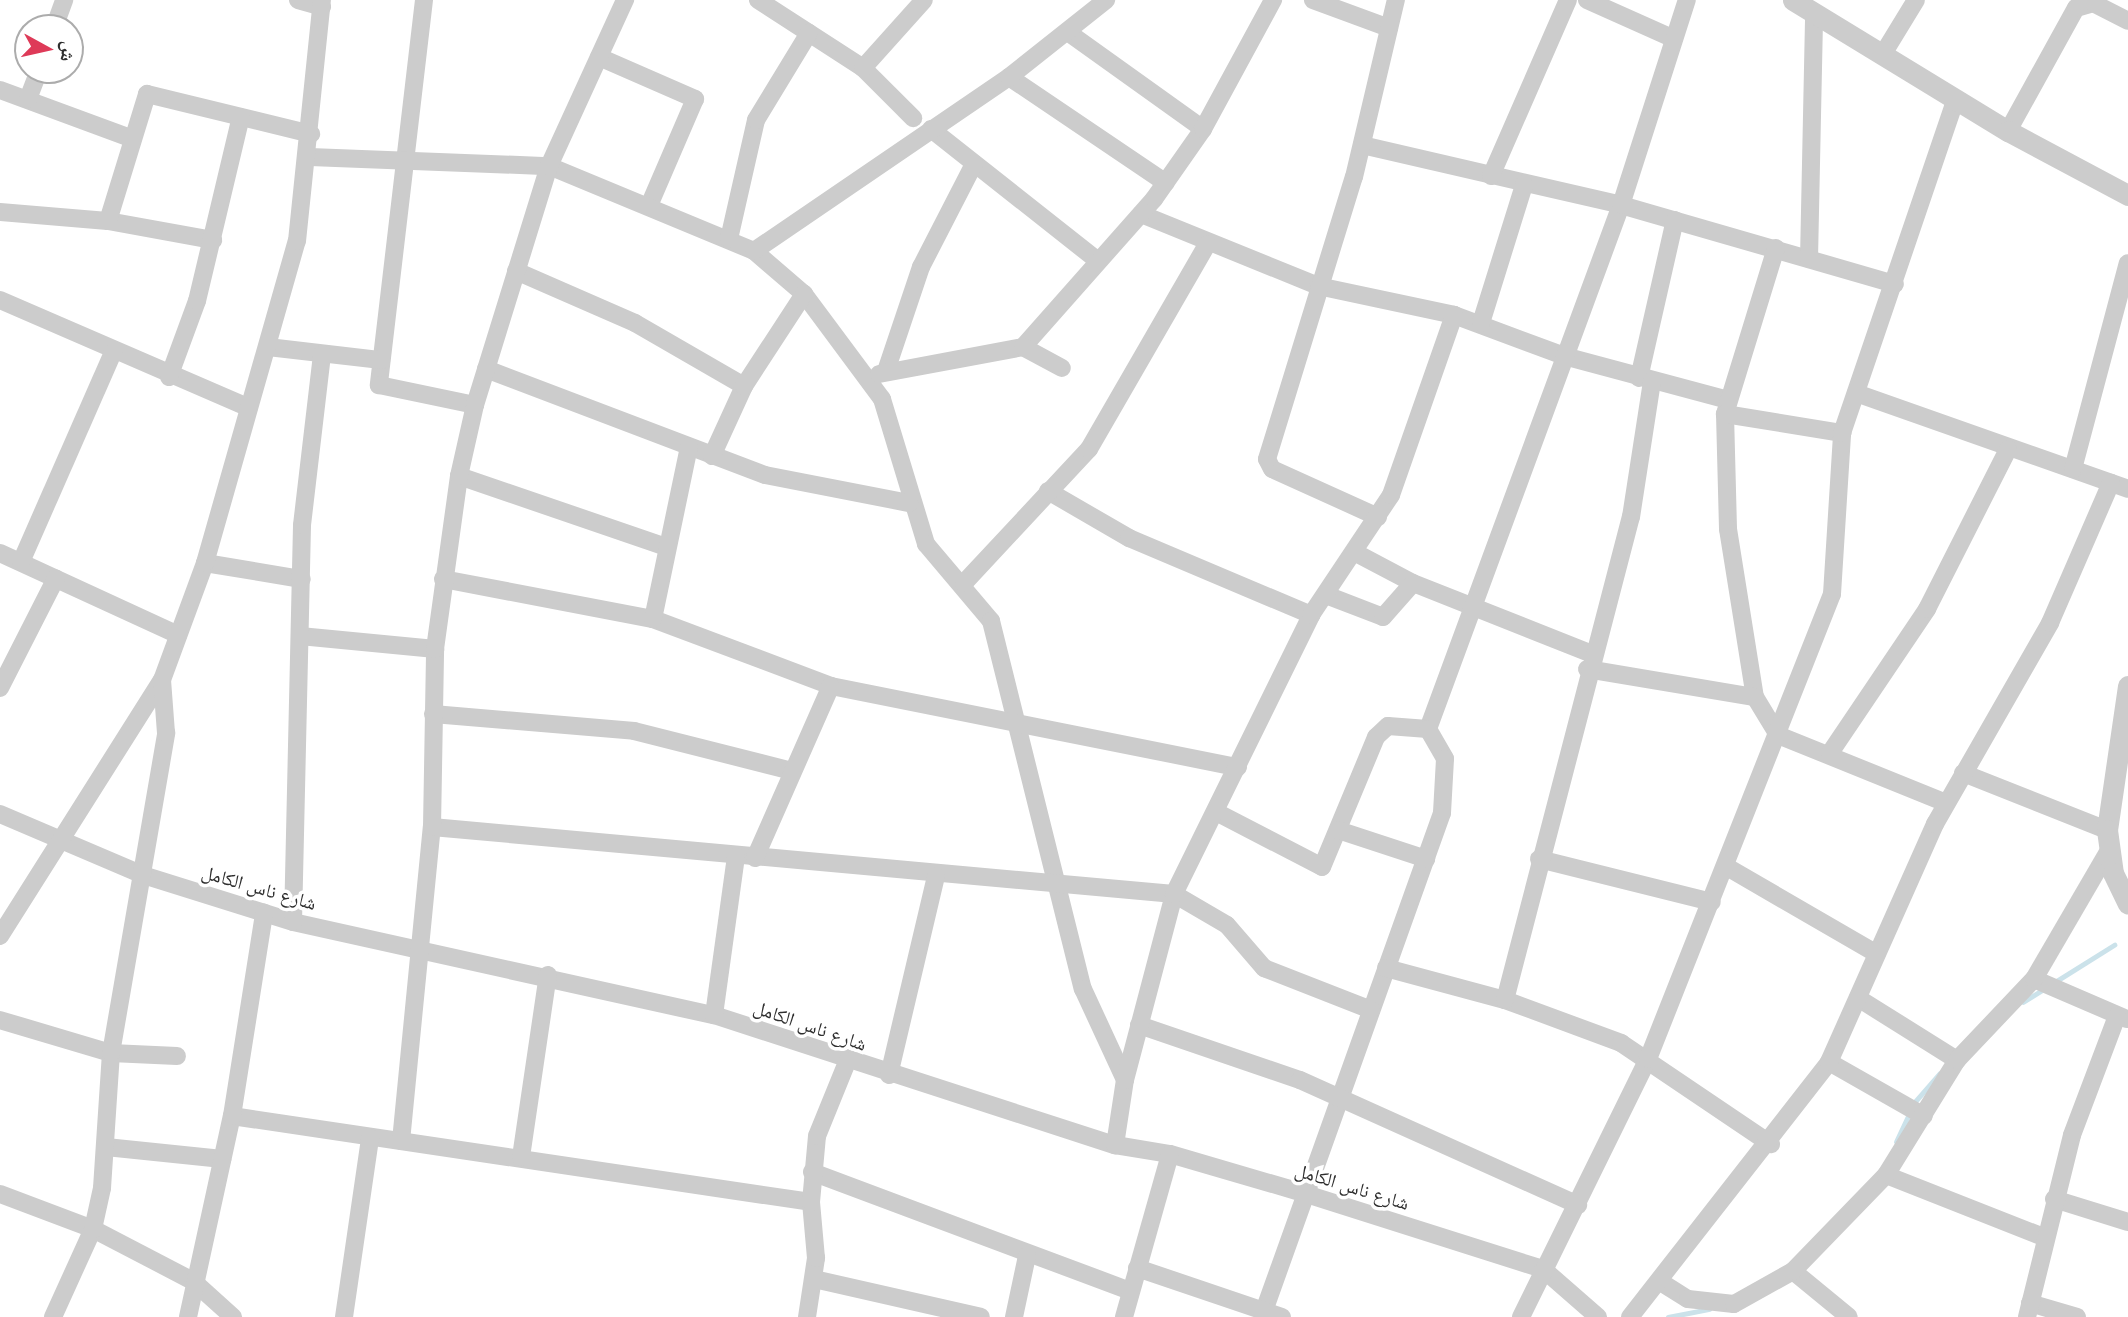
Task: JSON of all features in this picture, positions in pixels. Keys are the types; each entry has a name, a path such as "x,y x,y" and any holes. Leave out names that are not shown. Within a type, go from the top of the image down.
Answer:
{"street":[{"path":"0,936 162,680 205,562 297,241 310,157 322,4 298,0"},
{"path":"424,0 402,160 381,360 382,389 474,404"},
{"path":"401,1142 418,947 432,827 435,649 459,477 474,404 549,166 625,0"},
{"path":"758,0 863,68 913,118"},
{"path":"863,68 924,0"},
{"path":"754,251 1009,77 1069,33 1106,0"},
{"path":"878,375 1023,346 1166,183 1203,129 1273,0"},
{"path":"1313,0 1389,29"},
{"path":"1378,517 1268,465 1318,286 1362,145 1396,0"},
{"path":"1491,176 1568,0"},
{"path":"1587,0 1674,39"},
{"path":"1428,729 1621,205 1687,0"},
{"path":"1793,0 2008,131 2128,195"},
{"path":"1883,54 1916,0"},
{"path":"2008,131 2076,8 2093,3 2128,21"},
{"path":"1810,259 1814,14"},
{"path":"729,239 758,115 809,33"},
{"path":"1069,33 1203,129"},
{"path":"599,57 695,99 649,206"},
{"path":"1009,77 1166,183"},
{"path":"28,99 34,84"},
{"path":"0,90 128,137"},
{"path":"108,221 128,137 147,94 312,134"},
{"path":"1521,1317 1648,1059 1727,867 1832,594 1842,433 1956,99"},
{"path":"169,377 213,240 241,117"},
{"path":"931,129 1097,260"},
{"path":"1362,145 1524,185 1621,205 1895,284"},
{"path":"310,157 549,166 754,251 804,294 878,375 909,503 926,544 964,583 991,621 1052,883 1083,989 1125,1080"},
{"path":"878,375 917,278 974,164"},
{"path":"1481,323 1524,185"},
{"path":"0,212 108,221 213,240"},
{"path":"1141,214 1207,245 1318,286 1454,315 1564,356 1726,407 1842,433"},
{"path":"1505,1000 1590,662 1631,517 1646,380 1675,220"},
{"path":"964,583 1097,438 1207,245"},
{"path":"1776,248 1726,407 1728,529 1755,697 1778,735 1946,803"},
{"path":"2073,469 2124,296 2128,263"},
{"path":"516,271 643,328 744,386"},
{"path":"712,456 744,386 804,294"},
{"path":"0,300 169,377 249,408"},
{"path":"1115,1145 1125,1080 1174,894 1218,813 1311,615 1356,553 1378,517 1403,466 1454,315"},
{"path":"1023,346 1062,368"},
{"path":"268,347 381,360"},
{"path":"21,562 113,352"},
{"path":"293,922 302,579 322,354"},
{"path":"486,369 712,456 797,483 909,503"},
{"path":"1630,1317 1771,1144 1829,1062 1946,803 2050,623 2120,486 2008,449 1856,393"},
{"path":"653,619 689,447"},
{"path":"1830,754 1927,609 2008,449"},
{"path":"459,477 666,547"},
{"path":"1048,491 1129,538 1311,615"},
{"path":"0,553 178,635"},
{"path":"1356,553 1413,583 1590,662 1755,697"},
{"path":"205,562 302,579"},
{"path":"0,688 56,578"},
{"path":"443,579 653,619 831,686 1013,717 1238,767"},
{"path":"1326,595 1383,617 1413,583"},
{"path":"300,636 435,649"},
{"path":"53,1317 93,1229 106,1147 111,1052 166,733 162,680"},
{"path":"2128,685 2107,830 2108,852 2128,904"},
{"path":"755,858 831,686"},
{"path":"433,714 634,731 792,771"},
{"path":"1218,813 1322,867 1376,737 1388,726 1407,723 1428,729 1445,759 1446,779 1426,859 1303,1193 1264,1311"},
{"path":"1963,773 2107,830"},
{"name":"شارع ناس الكامل","path":"0,814 143,875 293,922 548,975 714,1015 847,1062 1115,1145 1170,1154 1543,1269"},
{"path":"432,827 936,876 1174,894 1227,925 1264,968 1371,1010"},
{"path":"1338,830 1426,859"},
{"path":"1659,1281 1688,1299 1734,1304 1793,1271 1886,1175 1957,1060 2034,979 2108,852"},
{"path":"714,1015 736,856"},
{"path":"1539,859 1712,902"},
{"path":"1727,867 1877,954"},
{"path":"889,1075 936,876"},
{"path":"188,1317 193,1281 232,1116 264,913"},
{"path":"1385,968 1505,1000 1648,1059 1771,1144"},
{"path":"520,1157 548,975"},
{"path":"2034,979 2123,1018 2085,1092 2043,1237 2029,1310 2077,1317"},
{"path":"1858,998 1957,1060"},
{"path":"0,1020 111,1052 177,1056"},
{"path":"1139,1025 1339,1097 1578,1205"},
{"path":"807,1317 814,1279 811,1202 817,1136 847,1062"},
{"path":"1829,1062 1924,1116"},
{"path":"232,1116 811,1202"},
{"path":"344,1317 370,1138"},
{"path":"106,1147 222,1159"},
{"path":"1124,1317 1170,1154"},
{"path":"813,1172 1027,1256 1130,1290"},
{"path":"1886,1175 2043,1237"},
{"path":"0,1194 93,1229 193,1281 233,1317"},
{"path":"2054,1199 2128,1222"},
{"path":"1014,1317 1027,1256"},
{"path":"1137,1268 1282,1317"},
{"path":"1543,1269 1598,1317"},
{"path":"1793,1271 1842,1315"},
{"path":"814,1279 981,1317"}],"waterway":[{"path":"2055,982 2114,945"},
{"path":"2023,1002 2045,988"},
{"path":"1913,1104 1939,1074"},
{"path":"1896,1142 1910,1112"},
{"path":"1668,1317 1709,1309"}]}
